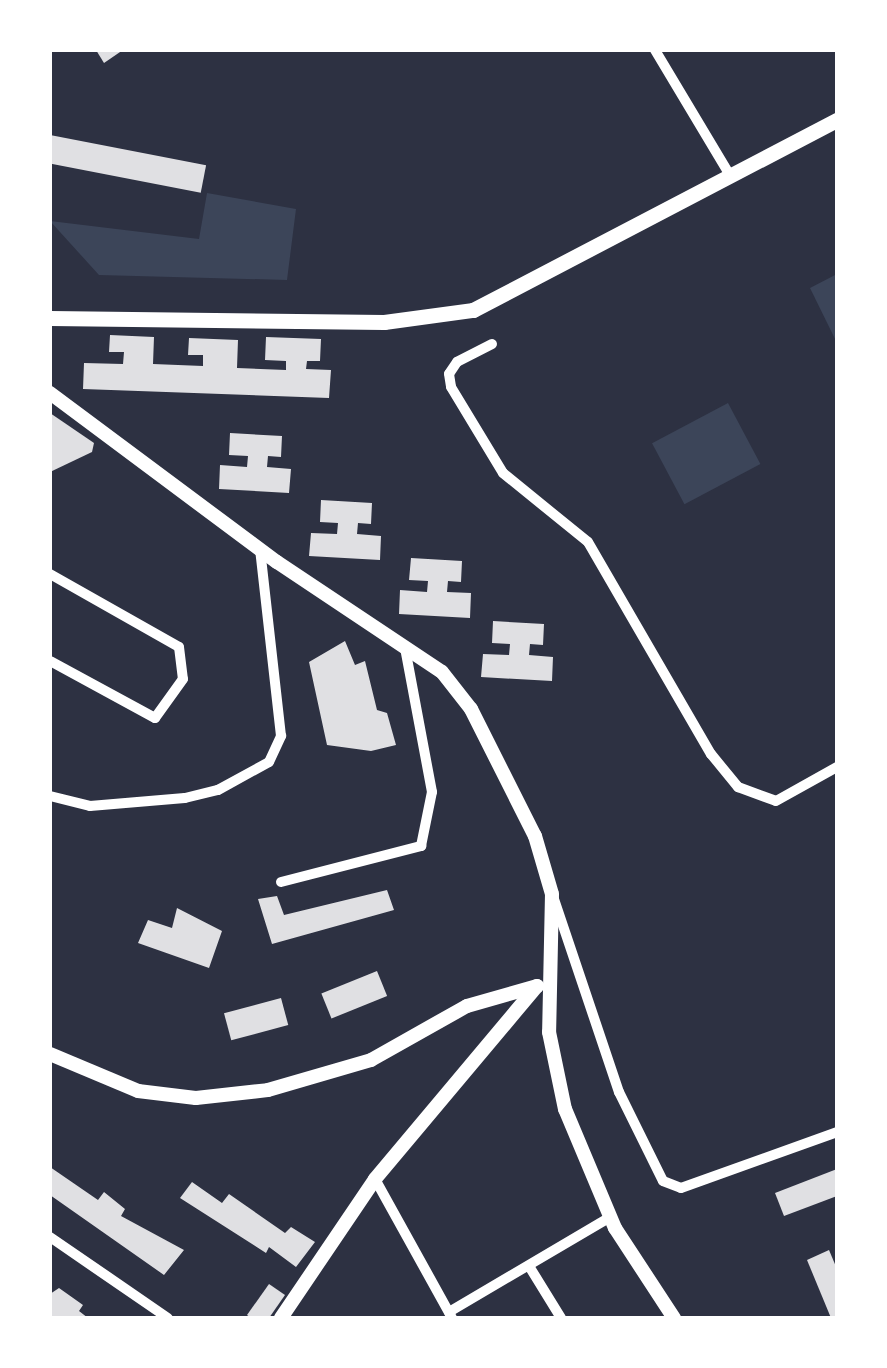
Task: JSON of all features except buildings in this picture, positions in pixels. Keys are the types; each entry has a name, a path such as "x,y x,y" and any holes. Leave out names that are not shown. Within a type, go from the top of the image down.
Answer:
{"main road":[{"path":"50,318 384,322 473,310 837,120"}],"street":[{"path":"655,50 731,176"},
{"path":"492,344 456,362 449,374 452,388 504,473 588,542 710,754 738,786 776,801 837,767"},
{"path":"50,393 260,550 442,672 472,710 535,836 619,1092 664,1181 681,1188 837,1132"},
{"path":"50,796 90,806 185,798 218,790 268,762 281,736 260,550"},
{"path":"50,574 179,646 183,679 155,718 50,661"},
{"path":"282,882 421,846 432,792 405,648"},
{"path":"552,894 549,1032 565,1109 610,1218 674,1318"},
{"path":"281,1318 375,1180 551,966"},
{"path":"50,1054 138,1091 196,1098 268,1090 370,1060 467,1006 537,986"},
{"path":"375,1180 451,1315 610,1218"},
{"path":"50,1237 168,1318"},
{"path":"529,1266 562,1318"}],"shaded area":[{"path":"207,193 296,209 287,280 99,275 50,221 199,239"},
{"path":"837,274 837,343 810,288"},
{"path":"728,403 760,464 684,504 652,443"}]}
